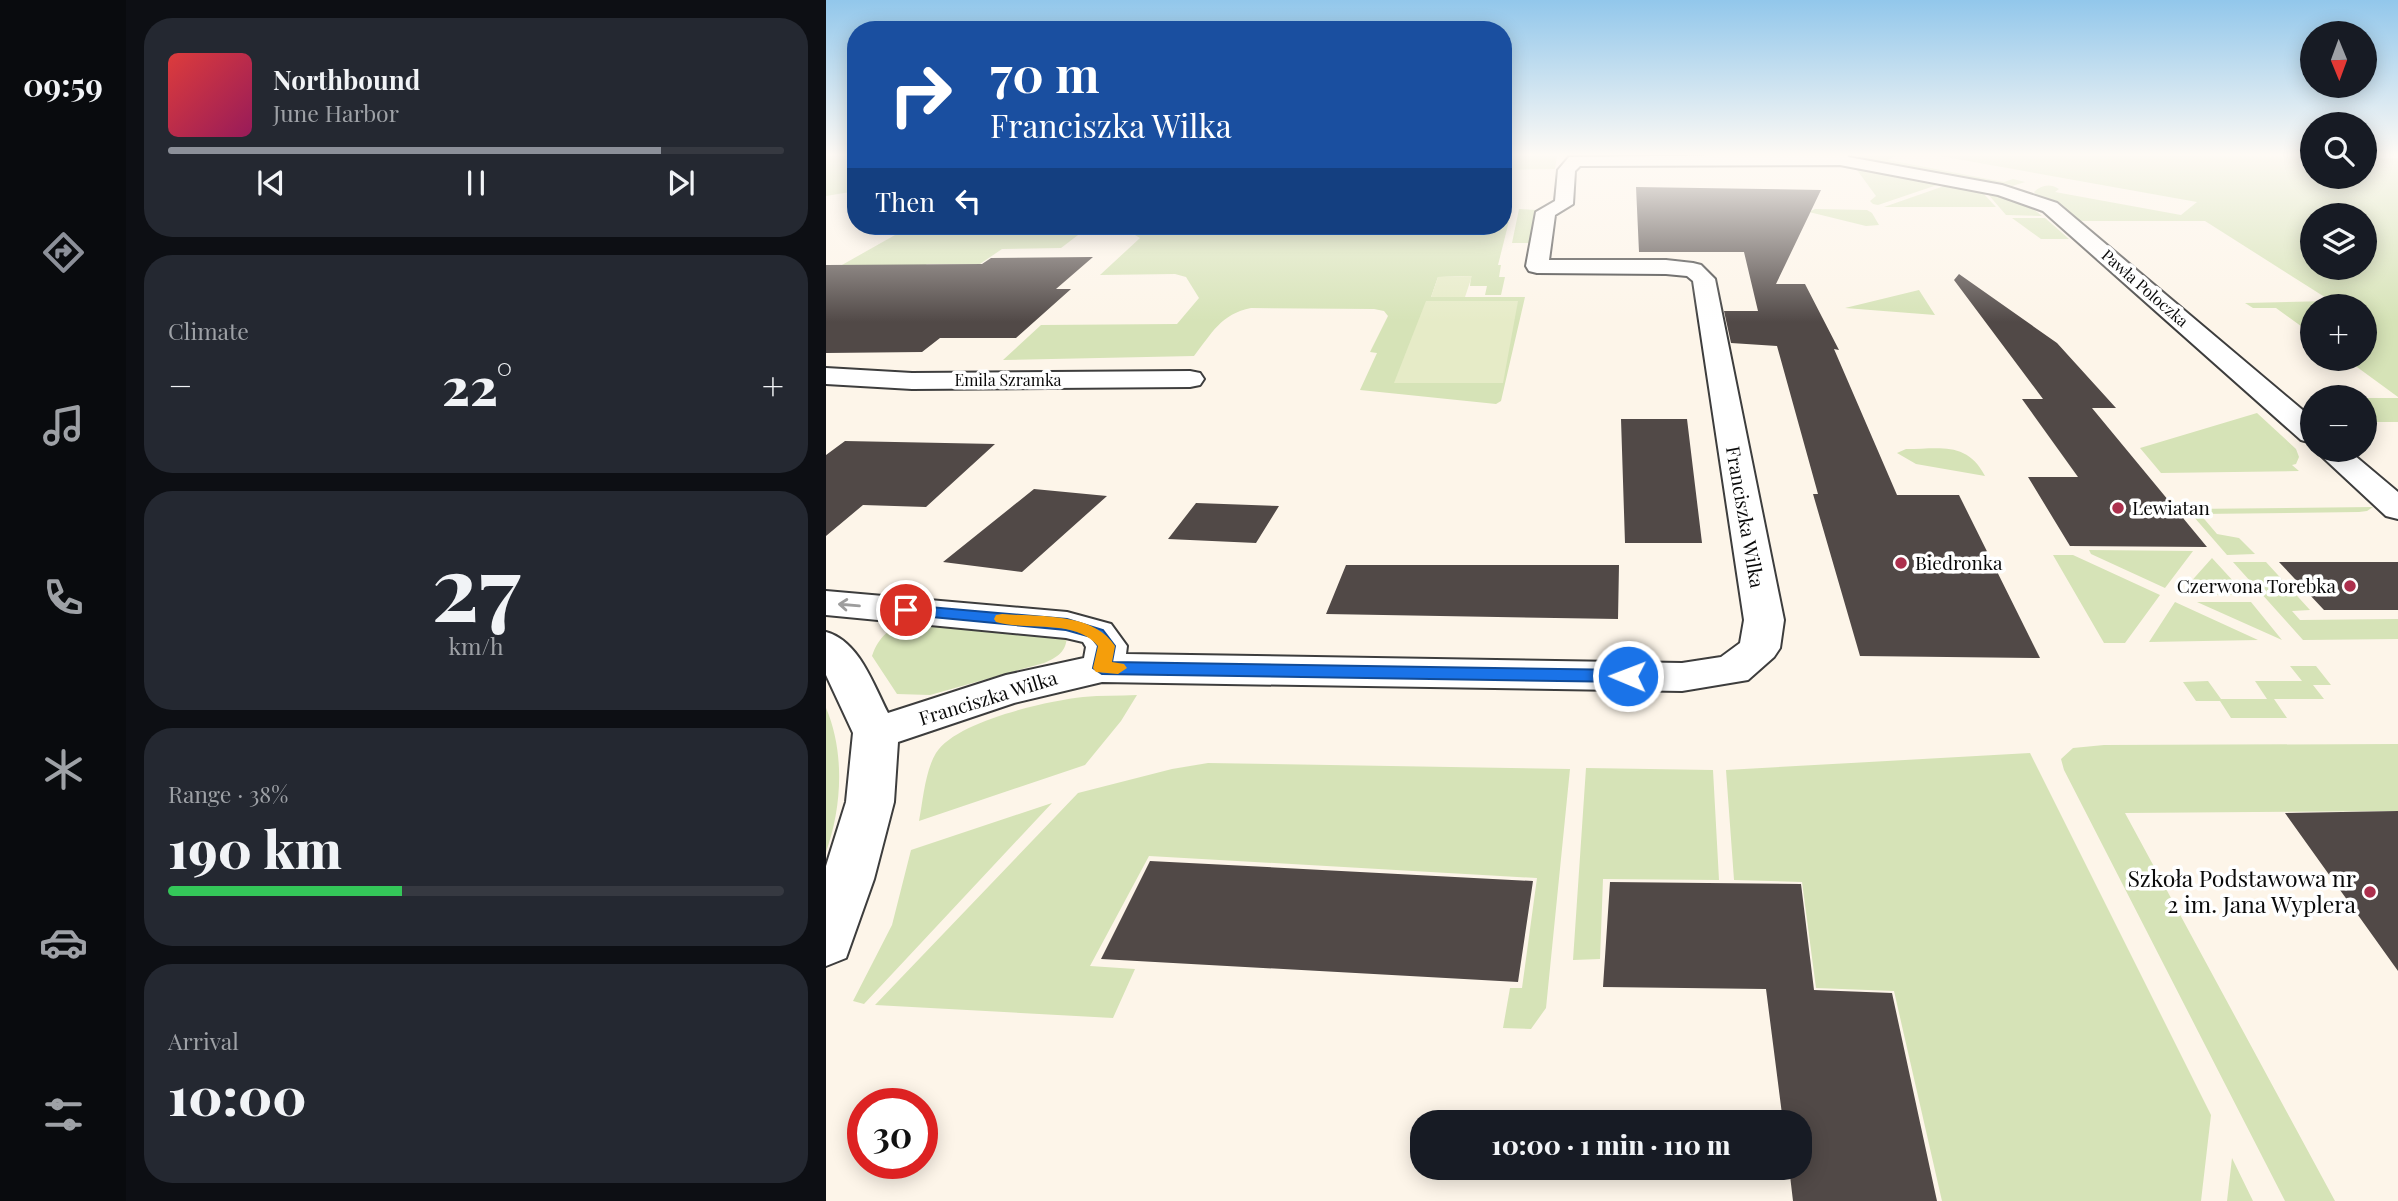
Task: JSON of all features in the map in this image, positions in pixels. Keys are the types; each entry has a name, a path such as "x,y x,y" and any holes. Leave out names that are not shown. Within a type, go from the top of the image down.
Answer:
{"street":[{"name":"Franciszka Wilka","path":"876,733 1006,690 1102,668 1682,677 1733,670 1760,648 1764,620 1704,279 1693,270 1666,267 1536,266 1546,212 1550,210"},
{"name":"Pawła Poloczka","path":"2052,210 2300,424"},
{"name":"Emila Szramka","path":"826,376 912,381 1190,379"},
{"path":"2344,462 2398,509"},
{"path":"826,603 1067,625 1097,633 1102,639 1107,646 1102,668"},
{"path":"826,645 842,665 876,733 870,802 848,879 826,941"}],"green space":[{"path":"1519,210 1535,210 1530,243 1512,243"},
{"path":"1867,210 1879,225 1866,226 1809,212"},
{"path":"2002,210 2034,210 2042,216 2006,215"},
{"path":"2064,210 2154,210 2181,215 2187,210 2300,210 2300,280 2377,280 2377,210 2398,210 2398,397 2362,371 2377,371 2377,294 2320,294 2205,221 2078,221"},
{"path":"2012,218 2045,218 2069,239 2041,239"},
{"path":"895,235 1078,235 1061,248 1002,249 980,264 927,264 863,305 826,274"},
{"path":"1135,235 1506,235 1498,265 1501,265 1499,277 1505,277 1501,295 1485,295 1487,286 1470,286 1471,276 1438,277 1431,297 1525,297 1501,401 1496,404 1360,390 1377,353 1370,352 1388,316 1384,311 1374,309 1251,308 1225,320 1194,356 1003,360 1041,325 1177,324 1199,298 1186,277 1175,274 1100,275 1140,238"},
{"path":"1472,276 1465,297 1431,297 1438,277"},
{"path":"1919,290 1935,315 1845,308"},
{"path":"1426,301 1518,301 1503,383 1394,383"},
{"path":"2300,302 2300,325 2276,308 2253,308 2245,303"},
{"path":"2377,398 2398,398 2398,422 2377,422"},
{"path":"2257,413 2296,449 2299,457 2296,464 2292,465 2299,471 2161,473 2140,448"},
{"path":"1941,448 1961,452 1978,465 1985,476 1916,464 1897,453 1906,449"},
{"path":"2373,507 2359,512 2200,514 2217,534 2239,538 2255,554 2227,555 2187,509"},
{"path":"2089,550 2193,551 2165,588 2091,554"},
{"path":"2053,555 2073,555 2160,595 2125,643 2104,643"},
{"path":"2212,558 2246,595 2179,595"},
{"path":"2233,562 2266,562 2310,610 2292,611 2300,620 2398,619 2398,639 2303,640"},
{"path":"2175,602 2258,640 2149,642"},
{"path":"2197,602 2251,602 2282,640"},
{"path":"908,621 1067,636 1060,653 1044,663 930,695 897,694 872,656 886,634"},
{"path":"2290,666 2316,666 2331,685 2313,685 2324,699 2274,699 2287,718 2231,718 2220,701 2196,701 2183,682 2208,681 2221,699 2267,699 2255,681 2302,681"},
{"path":"1137,695 1121,721 1085,765 919,821 932,760 947,742 962,731 1004,714 1067,699"},
{"path":"826,708 836,743 839,780 835,817 826,852"},
{"path":"2398,744 2398,811 2125,813 2335,1201 2285,1201 2064,770 2061,759 2073,748 2104,745"},
{"path":"2030,753 2211,1115 2201,1201 1942,1201 1894,991 1816,988 1802,882 1734,880 1726,770"},
{"path":"1208,763 1570,769 1546,1008 1531,1029 1503,1028 1510,988 1522,988 1537,878 1149,856 1090,966 1135,969 1113,1018 875,1005 1078,793 1172,769"},
{"path":"1586,768 1713,770 1719,880 1603,879 1600,959 1573,960"},
{"path":"1052,803 864,1004 853,1001 892,925 911,850"},
{"path":"2232,1158 2253,1201 2227,1201"}],"building":[{"path":"1637,210 1811,210 1776,284 1805,284 1839,350 1834,349 1897,495 1959,495 2040,658 1860,656 1813,494 1818,494 1777,346 1731,343 1724,311 1758,311 1744,252 1639,252"},
{"path":"1093,257 1056,289 1071,289 1016,338 940,338 922,352 826,353 826,265 982,264 991,258"},
{"path":"1959,274 2057,343 2116,408 2092,408 2207,547 2070,546 2028,477 2078,477 2022,399 2043,399 1954,280"},
{"path":"1621,419 1687,419 1702,543 1625,543"},
{"path":"845,441 995,444 926,507 863,505 826,536 826,455"},
{"path":"1034,489 1107,496 1022,572 943,562"},
{"path":"1196,503 1279,506 1256,543 1168,539"},
{"name":"Czerwona Torebka","path":"2279,562 2398,562 2398,610 2324,610"},
{"path":"1346,565 1619,565 1618,619 1326,614"},
{"name":"Szkoła Podstawowa nr 2 im. Jana Wyplera","path":"2398,811 2398,971 2285,813"},
{"path":"1150,861 1533,881 1518,982 1101,959"},
{"path":"1610,882 1801,884 1814,990 1892,993 1937,1201 1793,1201 1791,1180 1812,1180 1812,1110 1781,1110 1766,989 1603,987"}],"slow traffic":[{"path":"1002,619 1067,625 1097,633 1107,646 1102,668 1118,668"}],"place":[{"name":"Lewiatan","path":"2118,508"},
{"name":"Biedronka","path":"1901,563"},
{"name":"Czerwona Torebka","path":"2350,586"},
{"name":"Szkoła Podstawowa nr 2 im. Jana Wyplera","path":"2370,892"}],"route":[{"path":"906,610 1067,625 1097,633 1107,646 1102,668 1628,676"}]}
